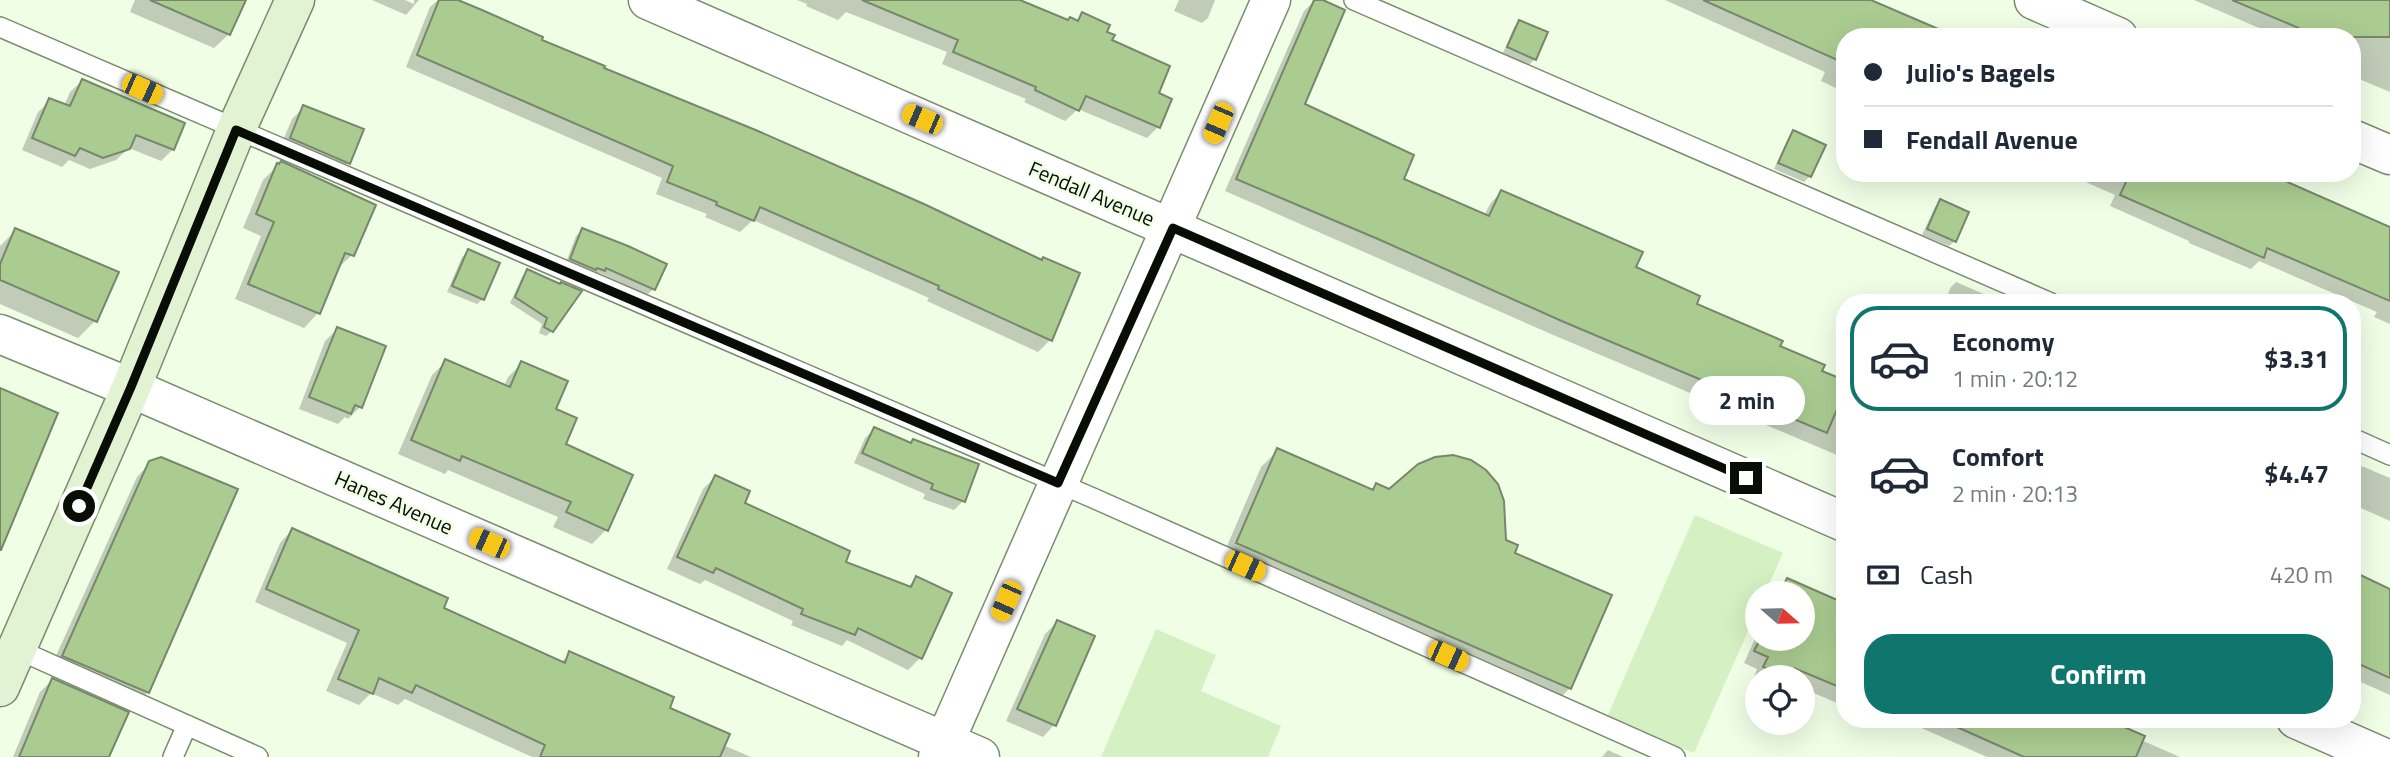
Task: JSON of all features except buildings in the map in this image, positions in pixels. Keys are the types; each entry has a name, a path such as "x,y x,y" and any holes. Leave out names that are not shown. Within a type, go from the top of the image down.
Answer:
{"main road":[{"path":"0,687 8,645 131,387 236,130 295,0"}],"street":[{"name":"Fendall Avenue","path":"648,0 1836,518"},
{"path":"941,749 1173,228 1271,0"},
{"path":"2034,0 2098,28"},
{"path":"2361,143 2390,155"},
{"name":"Hanes Avenue","path":"0,334 131,387 941,749 980,757"},
{"path":"2316,728 2382,757"}],"lane":[{"path":"1354,0 2030,294"},
{"path":"0,27 1058,483 1675,757"},
{"path":"2361,442 2390,455"},
{"path":"8,645 258,757"},
{"path":"173,757 187,725"}],"green space":[{"path":"1695,515 1783,553 1770,581 1745,581 1745,638 1694,753 1607,717"},
{"path":"1156,629 1216,655 1201,691 1281,726 1268,757 1101,757"}],"route":[{"path":"79,506 131,387 236,130 1058,483 1173,228 1746,478"}]}
